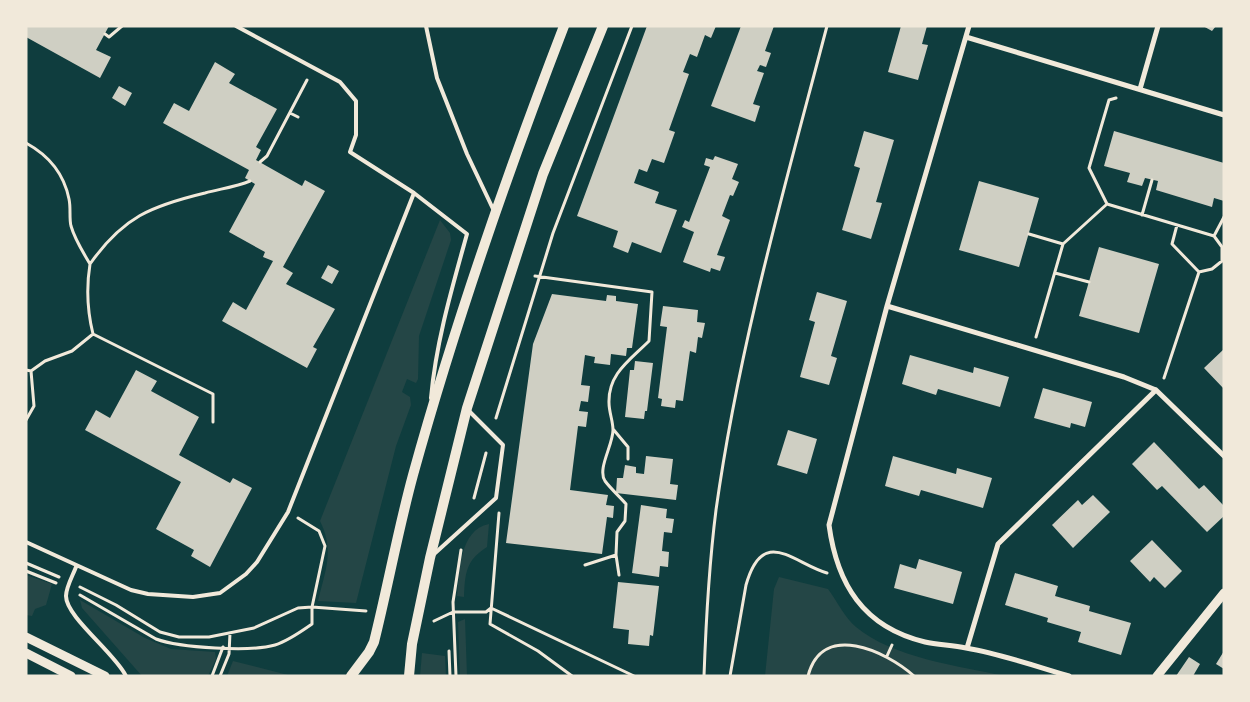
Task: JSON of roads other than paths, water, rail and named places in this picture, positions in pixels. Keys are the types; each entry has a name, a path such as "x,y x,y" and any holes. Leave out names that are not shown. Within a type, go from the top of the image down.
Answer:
{"main road":[{"path":"351,676 366,658 374,642 397,538 429,418 494,212 564,26"},
{"path":"409,676 412,644 430,558 466,408 543,174 603,26"}],"street":[{"path":"969,26 887,306 829,524 832,545 840,574 851,595 867,612 898,633 925,642 967,648 1069,676"},
{"path":"1140,89 1158,26"},
{"path":"966,37 1224,115"},
{"path":"887,306 1124,377 1156,390 1224,456"},
{"path":"967,648 998,544 1156,390"},
{"path":"1157,676 1224,593"},
{"path":"26,637 105,676"},
{"path":"26,654 71,676"}],"lane":[{"path":"236,26 340,82 356,101 356,135 350,152 414,193 467,234 442,326 433,371 429,418"},
{"path":"426,26 437,78 467,154 494,212"},
{"path":"26,542 76,567 131,590 148,594 193,597 220,593 246,574 257,562 288,512 414,193"},
{"path":"430,558 496,498 503,445 466,408"},
{"path":"76,567 66,595 67,602 82,624 121,666 126,676"}]}
